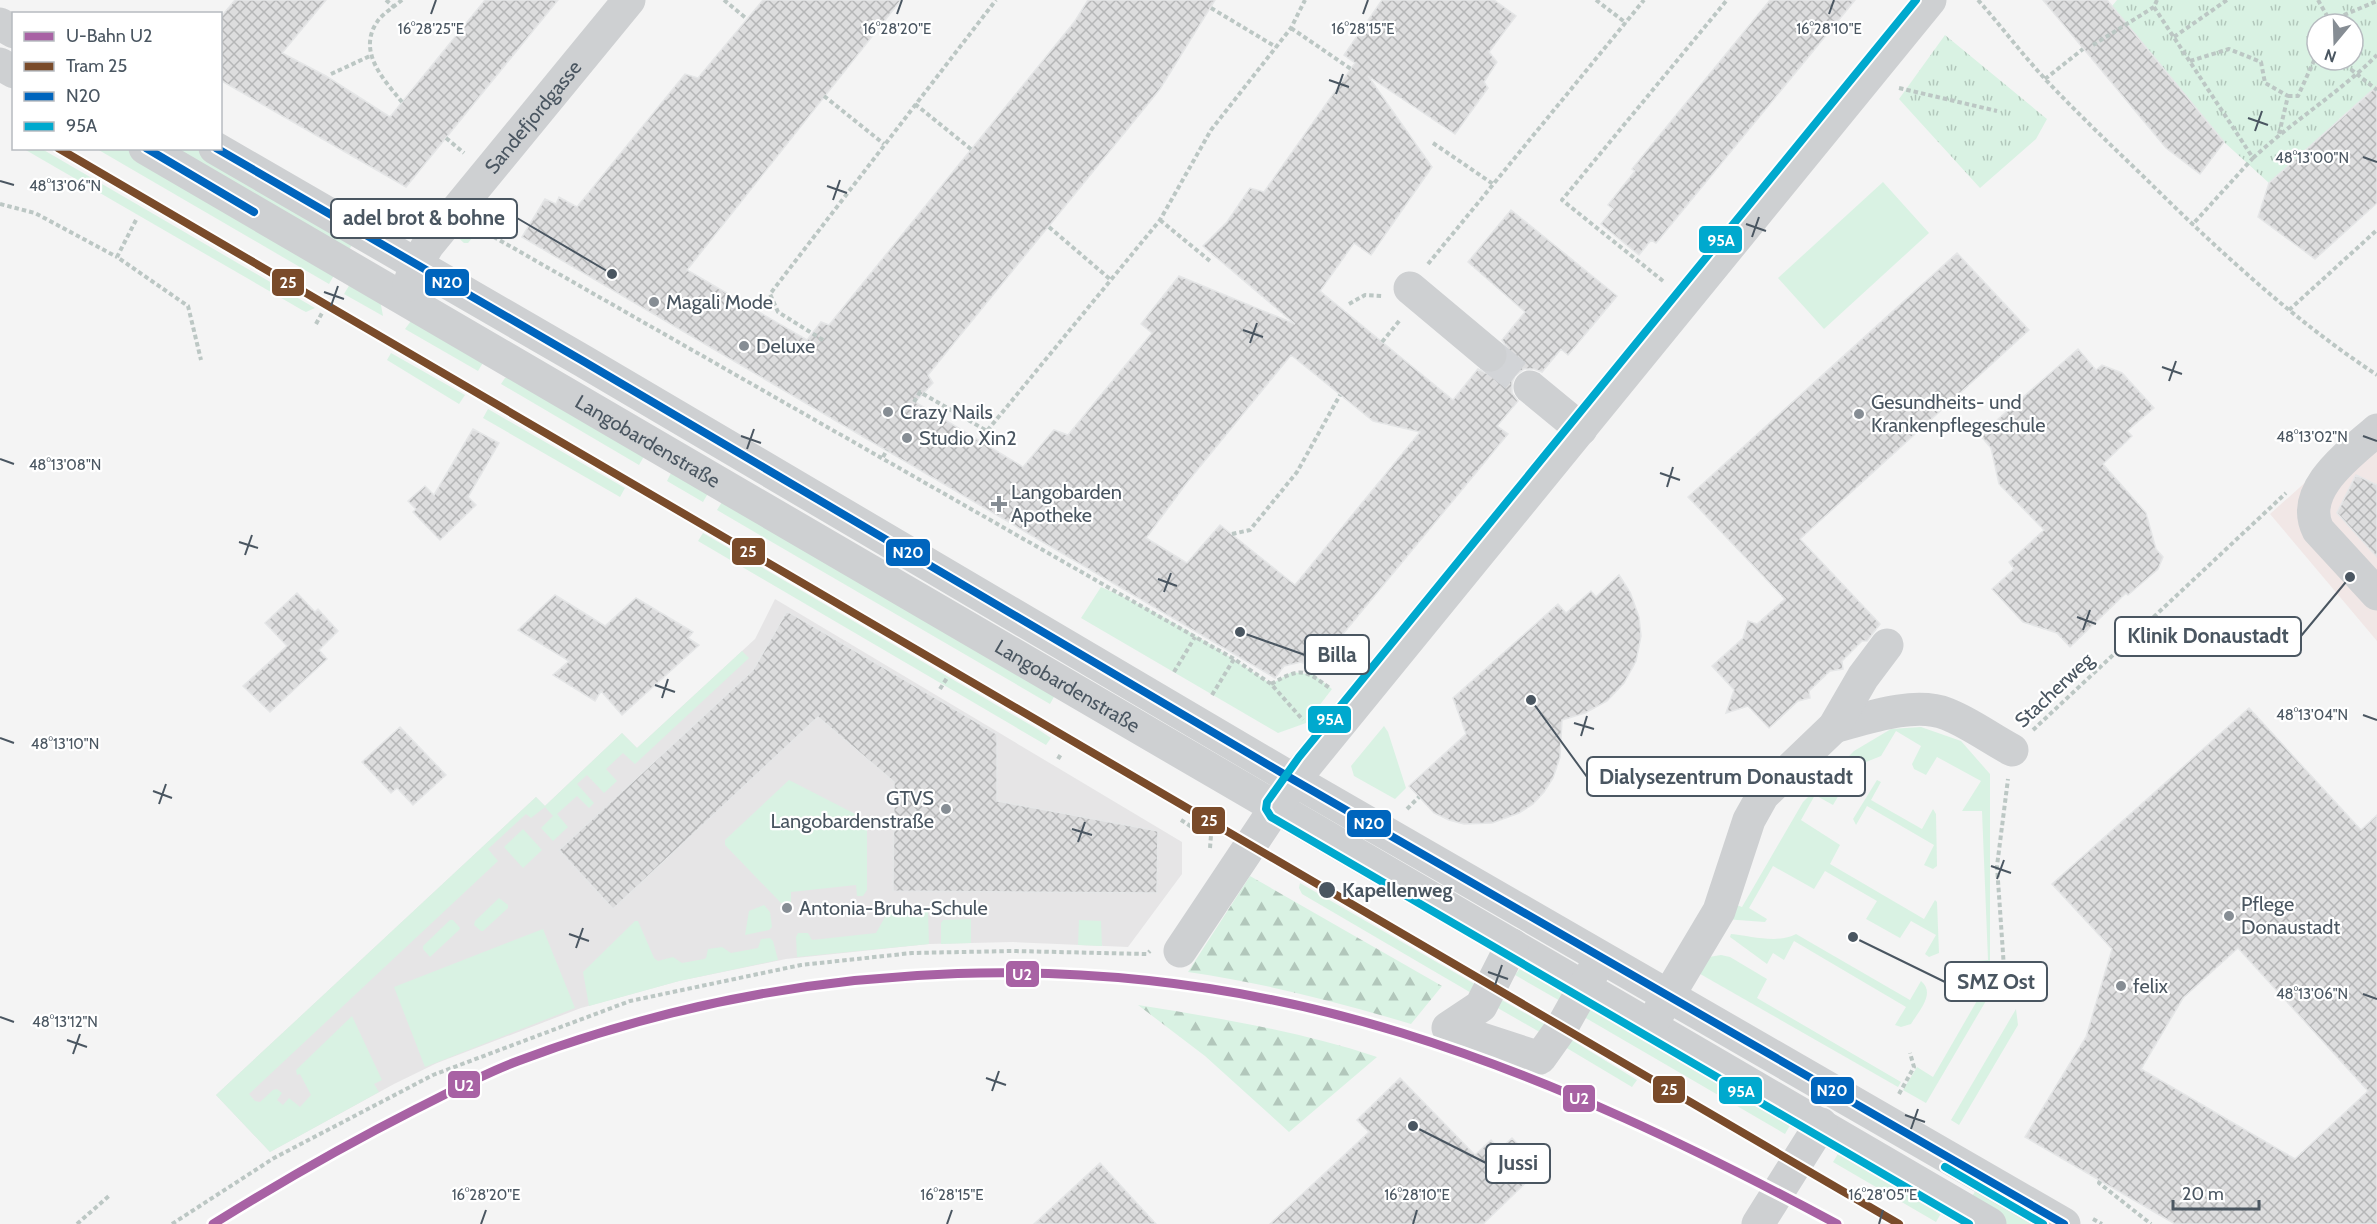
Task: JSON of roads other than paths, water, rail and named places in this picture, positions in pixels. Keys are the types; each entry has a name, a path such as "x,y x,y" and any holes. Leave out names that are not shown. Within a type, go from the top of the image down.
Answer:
{"street":[{"name":"Sandefjordgasse","path":"404,299 416,265 428,245 628,0"},
{"path":"1165,950 1276,808 1294,780 1930,0"},
{"name":"Langobardenstraße","path":"148,150 1990,1224"},
{"name":"Langobardenstraße","path":"218,150 583,361 1294,780 2064,1224"},
{"path":"1400,293 1490,355"},
{"path":"1530,387 1581,429"},
{"path":"2377,430 2328,474 2315,501 2313,520 2318,530 2377,594"},
{"path":"1650,1025 1719,911 1749,820 1763,795 1788,768 1834,727 1863,677 1887,645"},
{"path":"1834,727 1885,713 1916,710 1936,712 1946,714 2012,750"},
{"path":"1512,945 1481,1006 1448,1029 1540,1058 1562,1027 1602,957"},
{"path":"1758,1224 1821,1124"}],"tunnel":[{"path":"1490,355 1530,387"}],"metro line":[{"name":"U2","path":"213,1224 364,1136 467,1084 518,1061 625,1025 735,999 846,982 958,974 1070,975 1182,985 1293,1004 1402,1033 1570,1094 1678,1143 1837,1224"}],"tram line":[{"name":"25","path":"61,150 1899,1224"}],"place":[{"name":"adel brot & bohne","path":"612,274"},
{"name":"Magali Mode","path":"654,302"},
{"name":"Deluxe","path":"744,346"},
{"name":"Crazy Nails","path":"888,412"},
{"name":"Gesundheits- und Krankenpflegeschule","path":"1859,414"},
{"name":"Studio Xin2","path":"907,438"},
{"name":"Langobarden Apotheke","path":"999,504"},
{"name":"Klinik Donaustadt","path":"2350,577"},
{"name":"Billa","path":"1240,632"},
{"name":"Dialysezentrum Donaustadt","path":"1531,700"},
{"name":"GTVS Langobardenstraße","path":"946,809"},
{"name":"Kapellenweg","path":"1327,890"},
{"name":"Antonia-Bruha-Schule","path":"787,908"},
{"name":"Pflege Donaustadt","path":"2229,916"},
{"name":"SMZ Ost","path":"1853,937"},
{"name":"felix","path":"2121,986"},
{"name":"Jussi","path":"1413,1126"}]}
